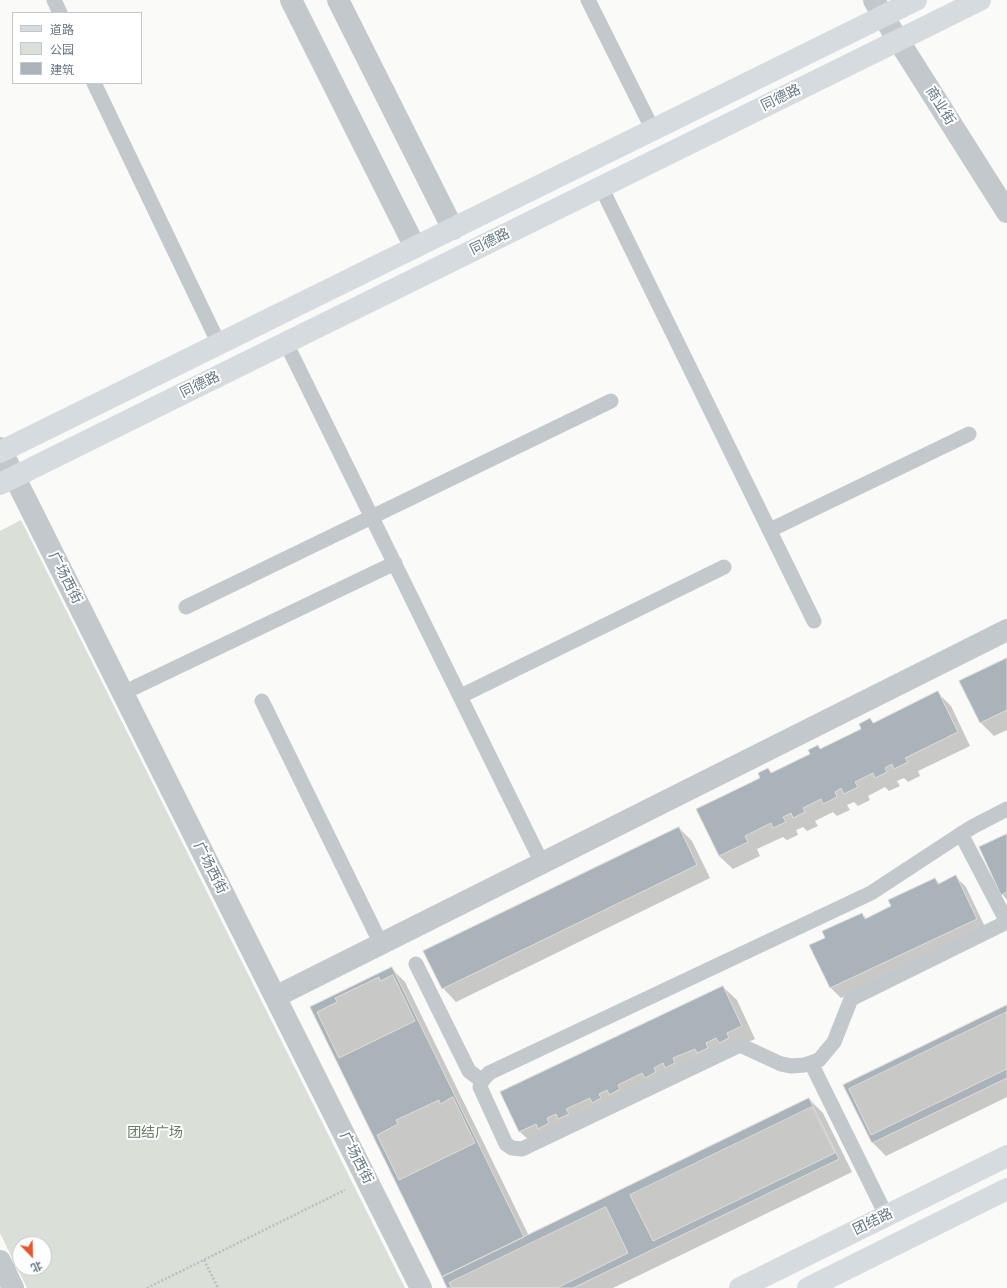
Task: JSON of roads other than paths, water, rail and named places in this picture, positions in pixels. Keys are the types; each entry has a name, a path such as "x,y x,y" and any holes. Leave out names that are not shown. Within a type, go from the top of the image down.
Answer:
{"main road":[{"name":"同德路","path":"0,450 653,130 879,8 916,0"},
{"name":"同德路","path":"7,480 980,0"},
{"name":"团结路","path":"740,1288 1007,1156"},
{"path":"820,1285 1007,1190"}],"street":[{"path":"291,0 414,247"},
{"path":"338,0 453,228"},
{"name":"商业街","path":"879,8 898,41 1007,212"},
{"name":"广场西街","path":"0,450 7,480 123,693 421,1288"},
{"path":"275,997 1007,630"},
{"path":"0,1261 14,1288"}],"lane":[{"path":"54,0 60,12"},
{"path":"588,0 653,130"},
{"path":"94,84 219,344"},
{"path":"601,187 814,621"},
{"path":"286,343 542,863"},
{"path":"186,607 611,401"},
{"path":"770,530 969,434"},
{"path":"123,693 394,562"},
{"path":"461,696 724,567"},
{"path":"262,701 381,944"},
{"path":"961,834 1007,922 851,999 834,1042 819,1060 804,1066 781,1064 740,1044 529,1145 517,1149 508,1147 480,1087 482,1081 489,1073 871,893 961,834 1007,809"},
{"path":"416,964 469,1071 482,1081"},
{"path":"811,1063 886,1215"}],"park label":[{"name":"团结广场","path":"155,1133"}]}
